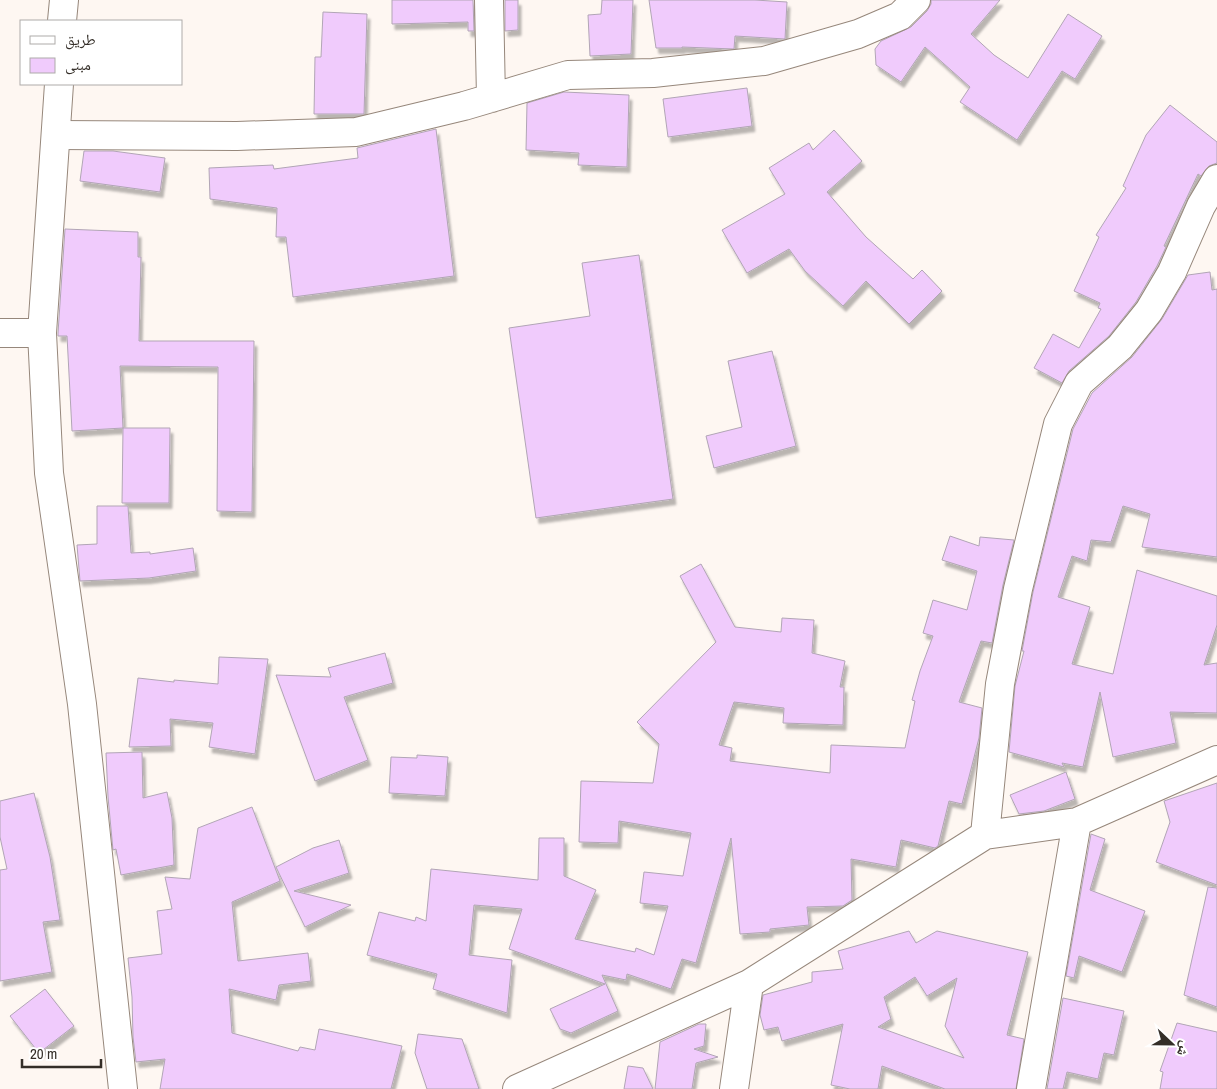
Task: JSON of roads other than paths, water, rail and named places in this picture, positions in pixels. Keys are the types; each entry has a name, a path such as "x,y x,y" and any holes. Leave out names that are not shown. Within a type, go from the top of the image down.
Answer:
{"street":[{"path":"62,20 64,0"},
{"path":"489,0 491,98"},
{"path":"56,135 237,136 356,132 464,106 568,75 653,73 764,61 858,34 906,5"},
{"path":"59,85 42,333 49,473 82,704 123,1089"},
{"path":"985,835 1000,684 1018,589 1058,424 1079,383 1120,347 1149,311 1172,272 1201,206 1217,179"},
{"path":"0,334 42,333"},
{"path":"517,1089 748,984 985,835 1077,822 1217,760"},
{"path":"1031,1089 1077,822"},
{"path":"734,1089 748,984"}]}
